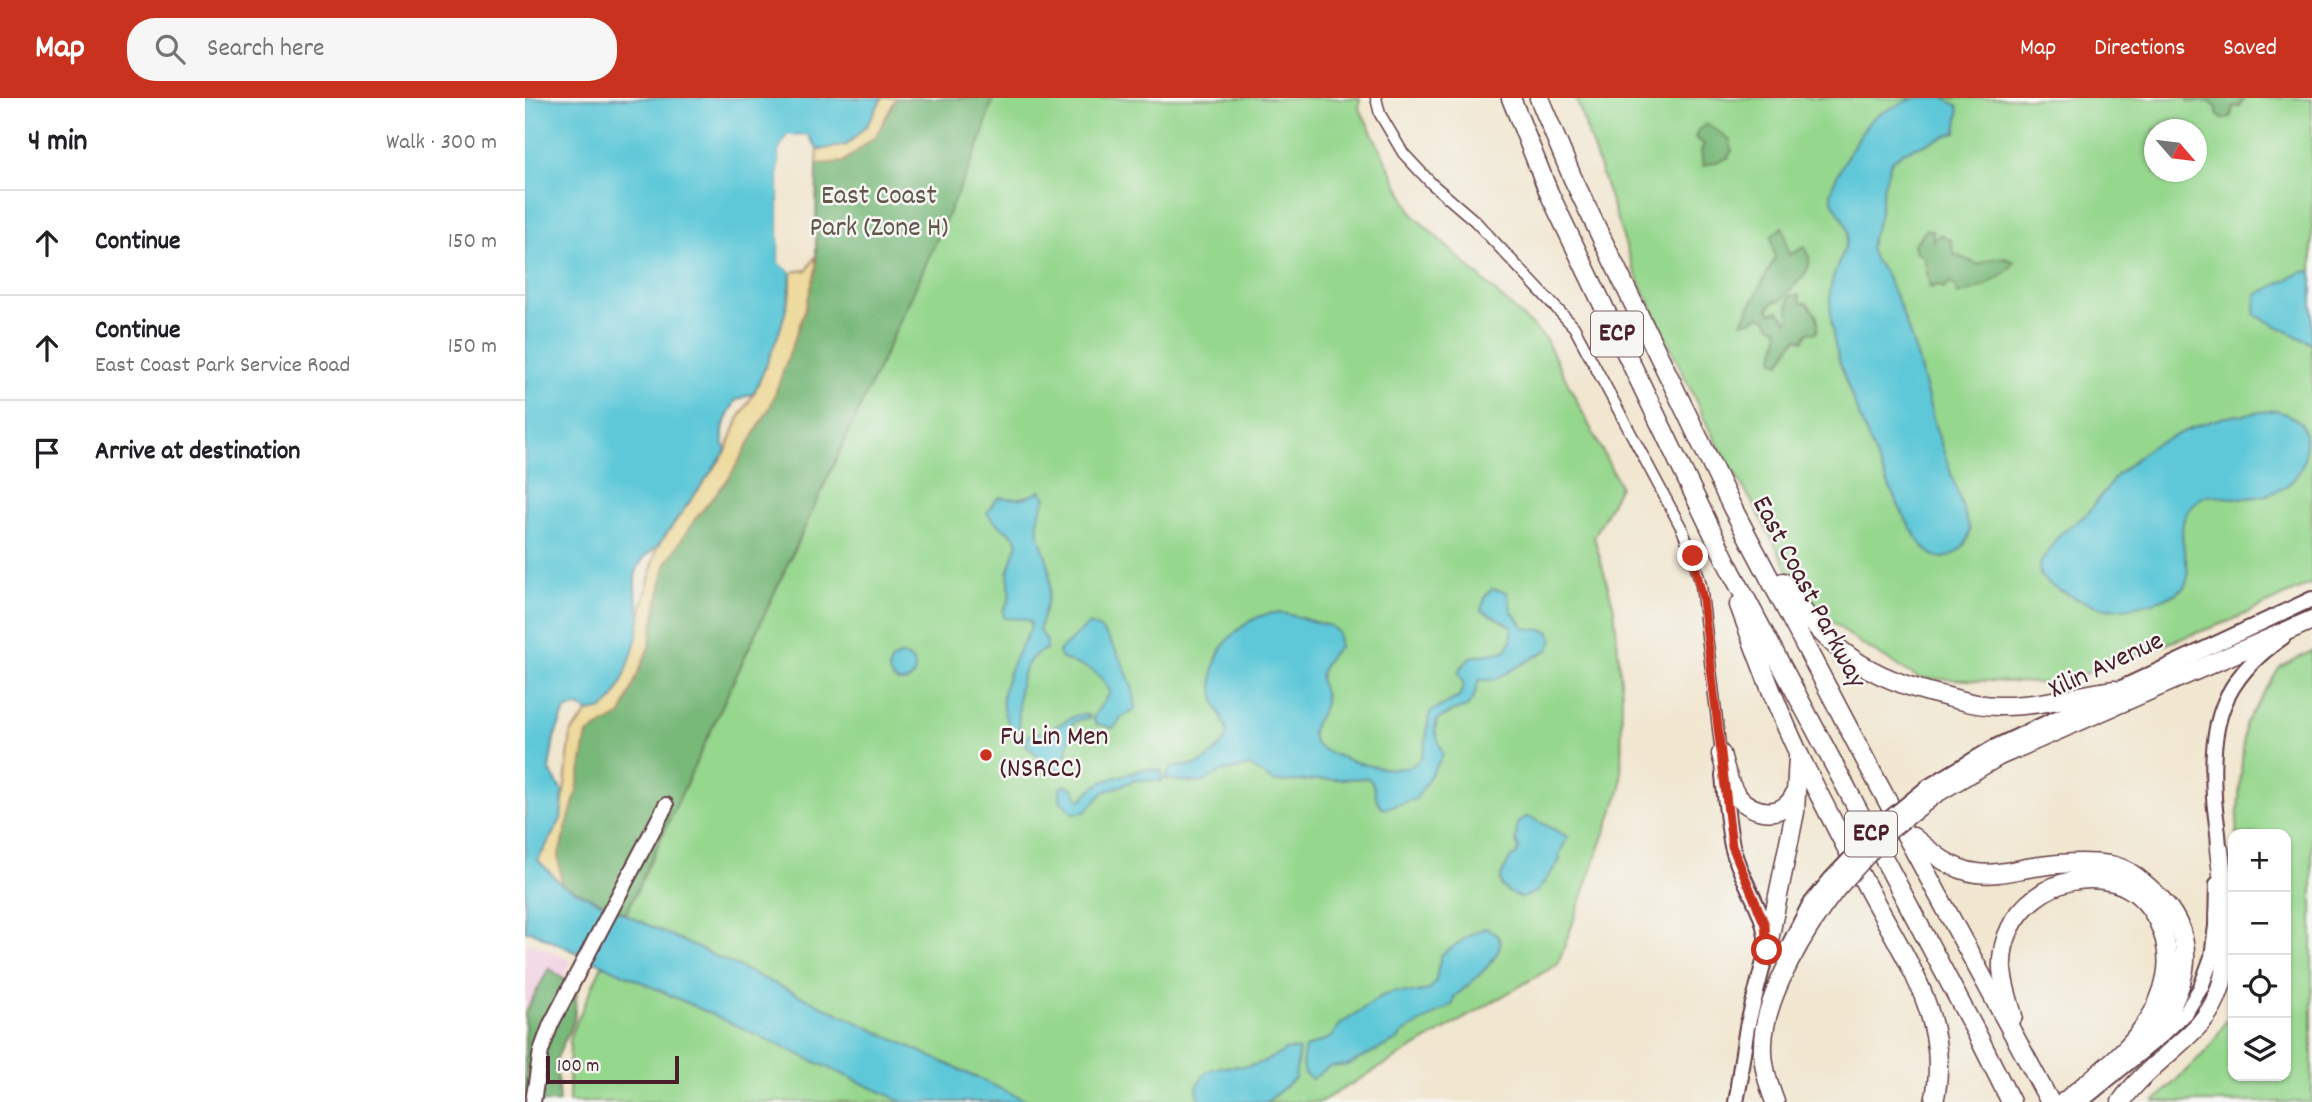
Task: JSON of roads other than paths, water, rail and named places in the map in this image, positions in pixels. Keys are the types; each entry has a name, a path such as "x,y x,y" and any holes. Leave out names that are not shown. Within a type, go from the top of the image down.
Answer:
{"highway":[{"path":"1498,98 1549,193"},
{"name":"East Coast Parkway","path":"1511,98 1549,193 1730,567 2011,1102"},
{"name":"East Coast Parkway","path":"1539,98 1573,179 1748,538 2050,1102"},
{"path":"1748,538 1770,562 1813,626 1833,645 1874,674 1929,693 2001,707 2115,690"},
{"path":"1730,567 1736,598 1767,681 1798,752 1865,884 1914,971 1930,1010 1937,1035 1939,1057 1939,1083 1934,1102"},
{"path":"1775,1102 1763,1044 1766,1019 1788,967 1834,884 1931,790 1999,756 2312,621"},
{"path":"1767,950 1790,843 1798,785 1798,752"},
{"path":"1721,754 1733,789 1744,802 1758,809 1774,811 1787,807 1798,785"},
{"path":"1903,828 1935,856 1976,873 2063,864 2112,866 2134,875 2167,904 2179,925 2183,939 2186,952 2184,977 2174,1003 2157,1030 2132,1059"},
{"path":"2122,1102 2140,1079 2201,1023 2221,987 2227,940 2219,849"},
{"path":"2019,1042 2002,970 2008,934 2022,909 2044,890 2076,880 2116,883 2135,892 2148,905 2162,930 2168,951 2167,976 2161,996 2125,1051 2083,1095 2064,1102"}],"main road":[{"name":"Xilin Avenue","path":"1931,790 1995,747 2312,599"},
{"path":"2083,1095 2163,1034 2186,1012 2201,987 2212,957 2215,936 2219,849 2214,797 2214,732 2227,692 2250,663 2281,639 2312,621"},
{"path":"1721,754 1732,846 1765,925 1767,950 1747,1027 1736,1102"},
{"path":"533,1102 541,1051 551,1024 666,805"},
{"path":"1738,1085 1774,973 1809,906 1834,884"}],"street":[{"path":"1375,98 1380,114 1403,153 1432,184 1475,221 1574,327 1682,529 1696,563 1701,585 1721,754"}],"water":[{"path":"525,98 882,98 867,125 847,145 818,150 808,135 787,136 779,152 779,262 791,272 787,304 779,334 754,393 736,400 726,418 723,437 726,451 657,547 643,559 637,569 635,591 640,615 639,628 617,693 600,710 588,712 579,706 565,710 554,738 549,769 563,793 561,819 538,860 562,885 1029,1102 903,1102 525,931"},
{"path":"1914,98 1944,98 1958,106 1956,132 1903,152 1891,162 1870,248 1899,303 1917,356 1935,426 1970,530 1962,548 1945,557 1933,555 1921,543 1891,490 1848,386 1834,340 1831,316 1831,284 1848,238 1845,222 1832,198 1832,187 1848,155 1872,119"},
{"path":"2312,271 2312,344 2255,315 2256,295 2302,272"},
{"path":"2277,410 2301,423 2306,451 2300,469 2289,484 2272,493 2244,498 2206,495 2192,506 2182,531 2188,579 2178,592 2144,604 2109,608 2077,599 2044,579 2039,571 2040,564 2059,535 2087,514 2117,475 2151,446 2225,417"},
{"path":"1041,491 1046,498 1040,511 1038,532 1047,559 1050,582 1039,630 1047,641 1046,649 1036,654 1024,672 1019,695 1019,729 1013,732 1004,711 1004,688 1031,623 1025,619 1004,618 1003,611 1010,592 1008,573 1018,542 987,513 1000,497 1021,498"},
{"path":"1492,589 1507,592 1512,612 1525,628 1549,631 1553,640 1549,649 1494,680 1479,680 1474,697 1467,707 1437,720 1435,730 1443,755 1416,799 1383,809 1368,778 1274,782 1250,766 1221,772 1201,783 1164,779 1172,767 1192,766 1202,762 1224,742 1227,730 1216,704 1213,683 1218,655 1228,639 1244,625 1258,617 1274,613 1331,626 1338,633 1339,647 1327,660 1321,675 1325,701 1313,728 1316,745 1337,756 1368,765 1384,768 1411,766 1419,760 1424,750 1430,712 1459,697 1464,685 1458,671 1471,657 1505,651 1511,642 1512,626 1481,610 1486,595"},
{"path":"1089,624 1099,628 1111,643 1124,666 1133,691 1135,710 1123,716 1114,728 1096,724 1093,718 1110,692 1101,677 1090,669 1061,658 1059,651"},
{"path":"902,656 911,660 915,669 911,678 902,682 893,678 889,669 893,660"},
{"path":"1083,714 1090,716 1071,725 1065,767 1059,772 1027,746 1026,736 1047,731"},
{"path":"1145,769 1162,771 1161,781 1136,780 1104,792 1085,812 1073,813 1060,800 1060,788 1065,785 1074,789 1077,797 1082,800 1095,786 1103,782"},
{"path":"1525,817 1568,837 1559,854 1560,860 1538,891 1522,898 1508,892 1501,885 1501,876 1519,848 1516,842 1517,824"},
{"path":"1484,928 1496,934 1500,942 1498,952 1481,973 1454,997 1453,1004 1403,1033 1399,1039 1347,1065 1329,1067 1312,1079 1305,1073 1302,1062 1305,1048 1330,1038 1341,1024 1380,997 1394,991 1411,993 1429,990 1435,983 1441,955"},
{"path":"1288,1049 1299,1050 1295,1078 1267,1102 1202,1102 1198,1087 1205,1074 1211,1070 1218,1067 1250,1066"}],"place":[{"name":"Fu Lin Men (NSRCC)","path":"986,755"}],"park label":[{"name":"East Coast Park (Zone H)","path":"879,214"}]}
